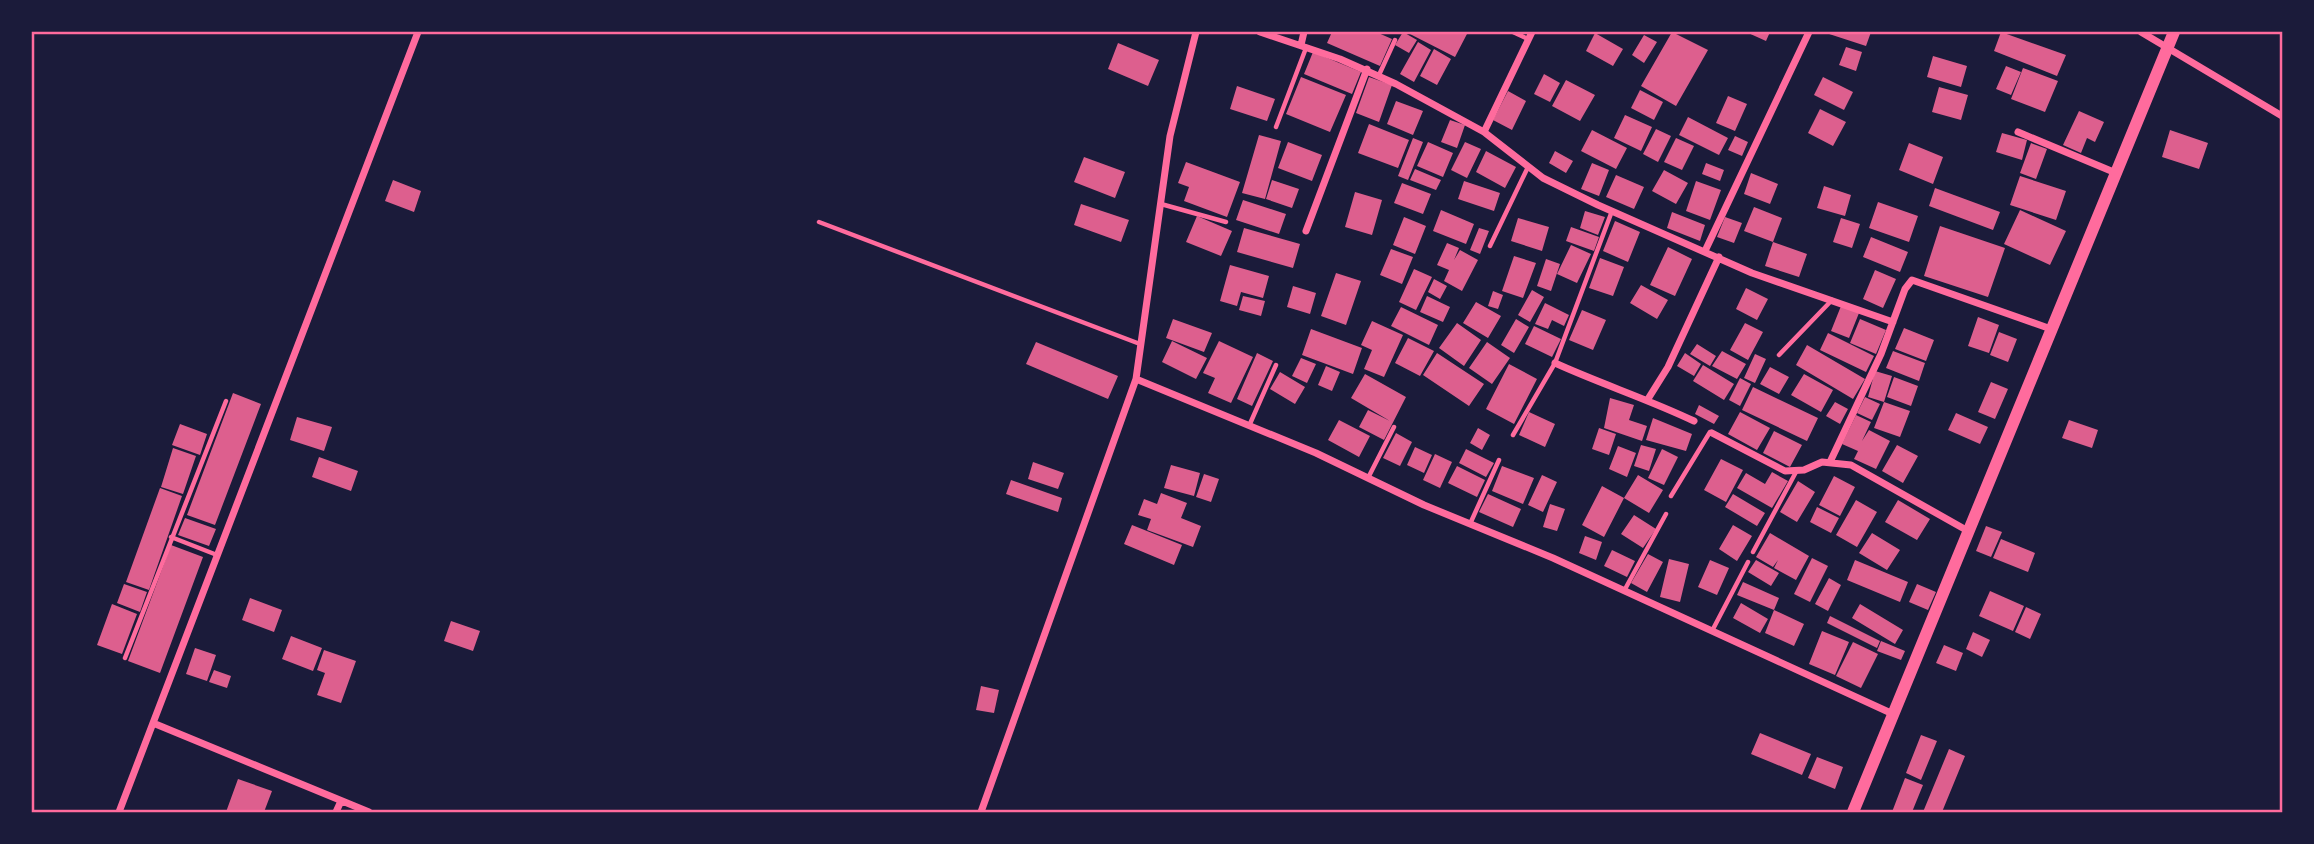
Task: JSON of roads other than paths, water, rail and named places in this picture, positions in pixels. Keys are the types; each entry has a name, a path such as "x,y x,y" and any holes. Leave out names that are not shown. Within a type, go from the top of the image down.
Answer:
{"street":[{"path":"119,813 418,32"},
{"path":"981,813 1136,379 1170,136 1196,32"},
{"path":"1259,32 1367,69 1484,132 1543,178 1612,211 1752,273 1893,322"},
{"path":"1304,32 1304,46"},
{"path":"1484,132 1532,32"},
{"path":"1705,251 1809,32"},
{"path":"2141,32 2168,45 2283,116"},
{"path":"1853,813 2174,32"},
{"path":"1306,231 1367,69"},
{"path":"2018,132 2116,173"},
{"path":"1648,399 1668,367 1719,257"},
{"path":"1830,462 1893,322 1905,289 1912,280 2051,329"},
{"path":"1555,363 1603,385 1648,399 1694,421"},
{"path":"1136,379 1316,453 1368,479 1893,713"},
{"path":"1711,433 1785,471 1796,471 1830,462 1851,465 1968,531"},
{"path":"153,723 369,813"},
{"path":"336,813 341,801"}],"lane":[{"path":"1513,32 1528,40"},
{"path":"1378,75 1395,40"},
{"path":"1276,127 1304,46"},
{"path":"1490,246 1528,167"},
{"path":"1160,204 1226,222"},
{"path":"1513,435 1555,363 1612,211"},
{"path":"819,222 1141,344"},
{"path":"1779,355 1833,299"},
{"path":"1249,426 1276,365"},
{"path":"125,658 226,401"},
{"path":"1368,479 1394,427"},
{"path":"1671,496 1711,433"},
{"path":"1469,524 1499,460"},
{"path":"1754,552 1796,471"},
{"path":"1624,592 1666,514"},
{"path":"171,537 217,555"},
{"path":"1712,632 1748,562"}]}
